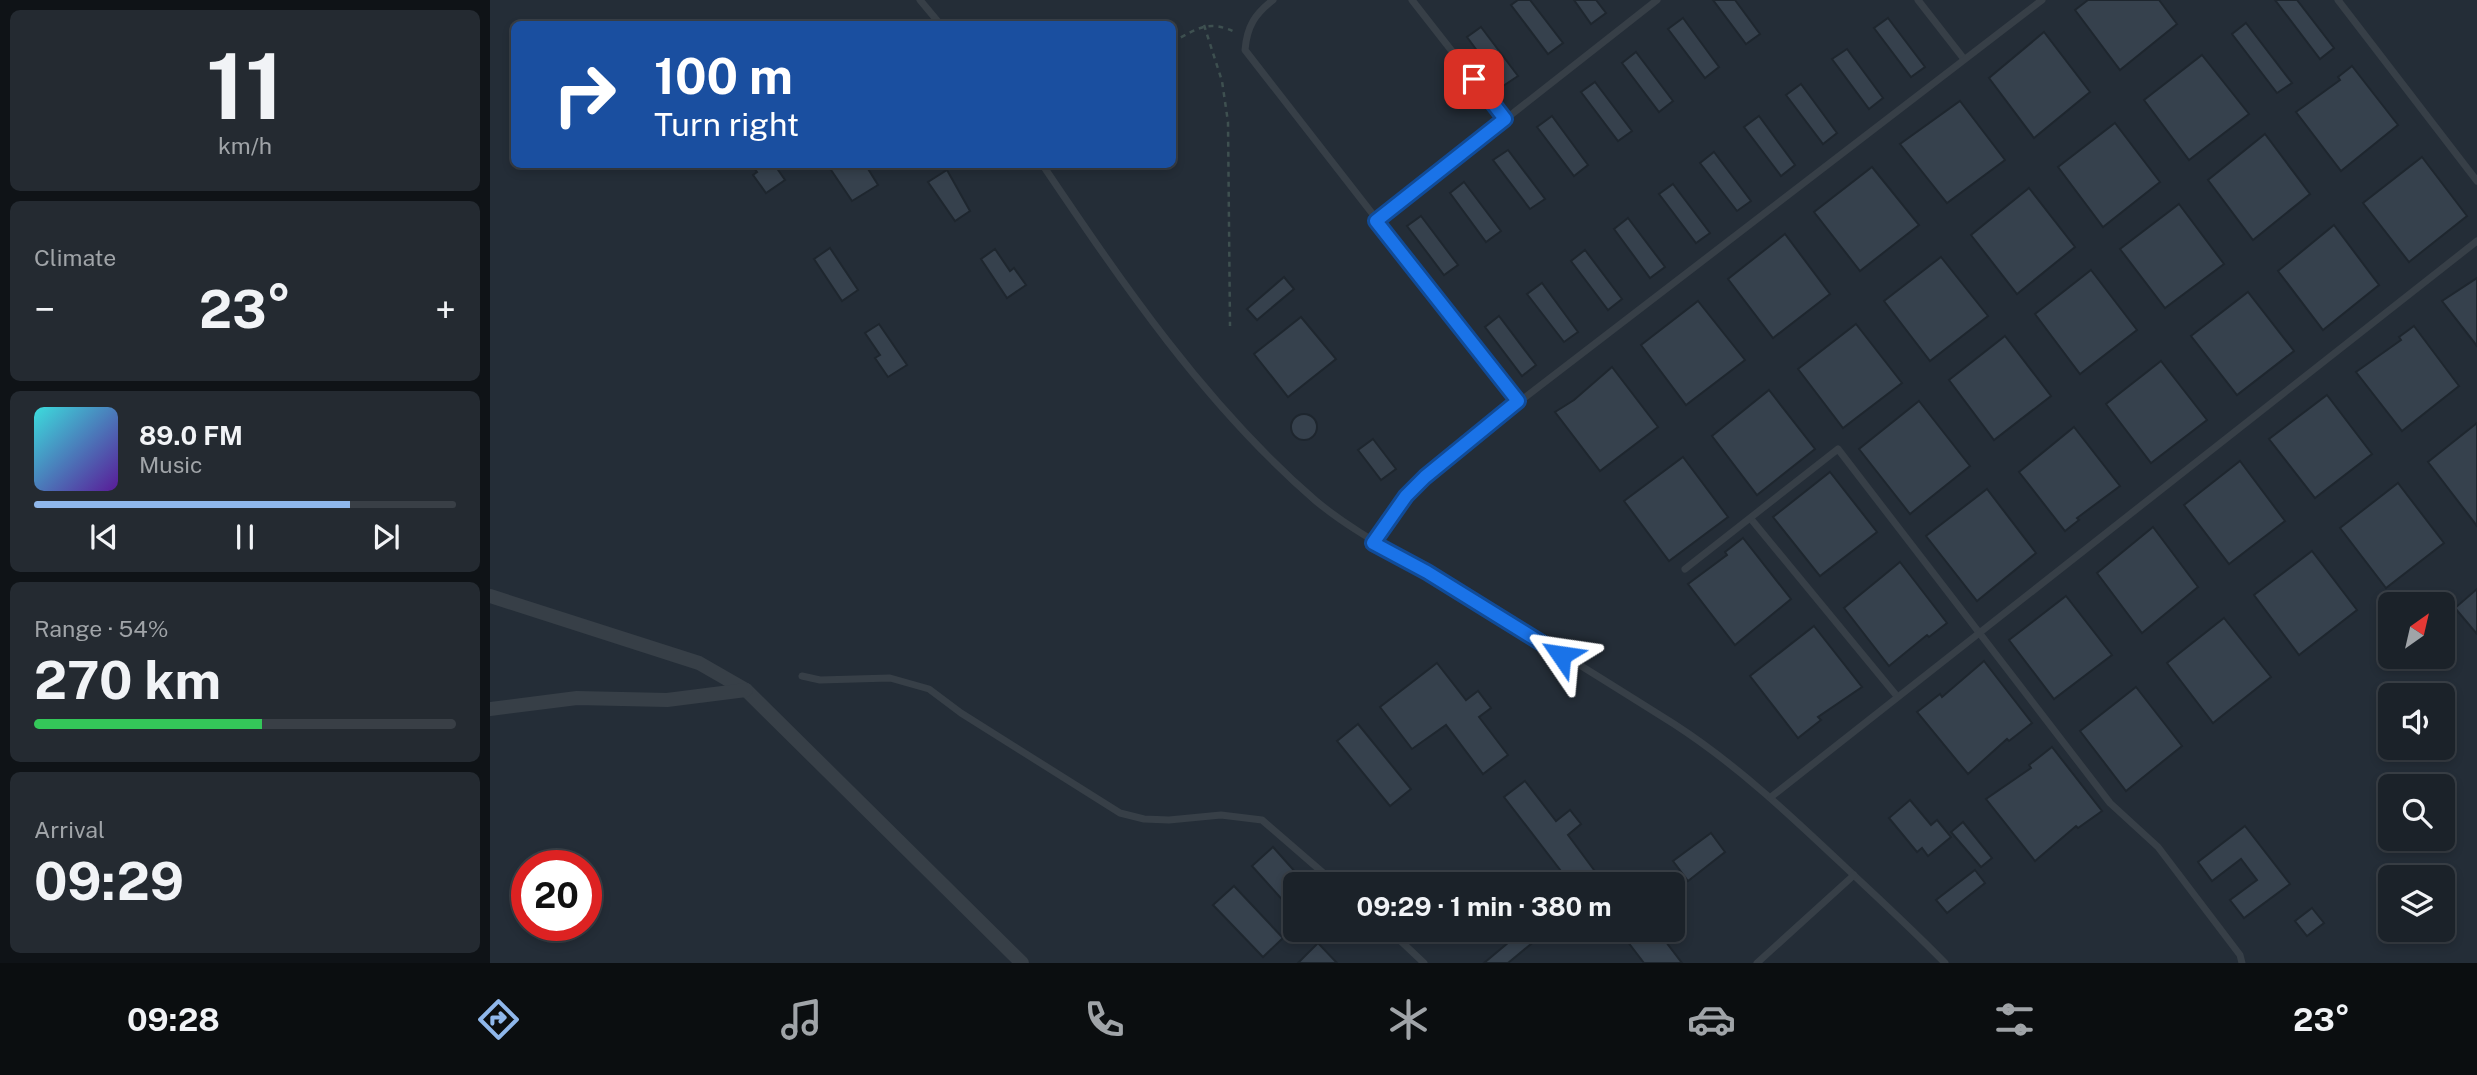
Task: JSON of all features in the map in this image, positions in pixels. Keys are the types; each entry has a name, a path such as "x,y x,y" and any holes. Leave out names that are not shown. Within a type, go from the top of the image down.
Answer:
{"street":[{"path":"490,596 699,663 746,690 1022,963"},
{"path":"490,709 577,698 667,700 746,690"}],"lane":[{"path":"920,0 938,21"},
{"path":"1273,0 1256,13 1246,37 1245,50 1518,401"},
{"path":"1412,0 1505,119"},
{"path":"1376,221 1657,0"},
{"path":"1918,0 1964,59"},
{"path":"1373,543 1406,496 1425,477 1518,401 2042,0"},
{"path":"2338,0 2477,181"},
{"path":"1045,168 1141,311 1230,416 1318,502 1373,543 1427,572 1677,726 1771,797 1945,963"},
{"path":"1771,797 1896,695 2477,241"},
{"path":"1685,569 1838,449 2110,803 2158,847 2240,955 2242,963"},
{"path":"1751,519 1896,695"},
{"path":"802,676 820,680 890,678 929,690 1120,813 1144,819 1169,820 1221,815 1262,820 1322,872"},
{"path":"1757,963 1853,875"},
{"path":"1402,942 1424,963"}],"path":[{"path":"1176,40 1204,25 1219,24 1246,37"},
{"path":"1204,25 1222,81 1228,122 1230,326"}],"building":[{"path":"1518,0 1530,0 1563,43 1548,54 1511,5"},
{"path":"1574,0 1596,0 1606,13 1591,24"},
{"path":"1713,0 1735,0 1760,34 1746,44"},
{"path":"2088,0 2159,0 2177,24 2120,70 2075,10"},
{"path":"2275,0 2297,0 2334,48 2320,59"},
{"path":"1683,18 1719,67 1705,78 1668,29"},
{"path":"1888,18 1925,67 1911,77 1874,28"},
{"path":"2246,23 2292,83 2277,93 2232,34"},
{"path":"1481,27 1518,76 1503,86 1467,37"},
{"path":"2044,32 2090,92 2034,138 1989,78"},
{"path":"1847,49 1883,98 1869,109 1832,59"},
{"path":"1636,52 1673,101 1659,112 1622,63"},
{"path":"2202,55 2249,114 2189,160 2144,100"},
{"path":"2352,66 2398,125 2341,171 2296,112 2340,80 2338,77"},
{"path":"1595,82 1632,131 1618,141 1581,92"},
{"path":"1801,84 1837,133 1823,144 1786,95"},
{"path":"1960,101 2005,160 1947,203 1900,144"},
{"path":"1552,116 1588,165 1574,176 1537,127"},
{"path":"1759,116 1795,165 1781,176 1744,127"},
{"path":"2115,123 2160,182 2103,227 2058,167"},
{"path":"2265,134 2310,194 2253,240 2208,180"},
{"path":"1508,150 1545,199 1530,209 1493,160"},
{"path":"1714,152 1751,201 1737,211 1700,163"},
{"path":"2422,157 2467,216 2409,262 2363,203"},
{"path":"1872,167 1919,225 1860,271 1814,212"},
{"path":"754,168 777,168 785,180 766,193 753,175 757,172"},
{"path":"830,168 867,168 878,185 852,201"},
{"path":"947,170 970,211 955,221 928,182"},
{"path":"1464,182 1501,231 1486,242 1450,193"},
{"path":"1673,184 1710,233 1696,243 1659,194"},
{"path":"2029,188 2075,247 2017,294 1971,235"},
{"path":"2179,204 2224,264 2165,308 2120,249"},
{"path":"1421,216 1458,265 1444,275 1407,226"},
{"path":"1628,218 1665,267 1650,278 1614,229"},
{"path":"2334,225 2379,285 2323,330 2278,271"},
{"path":"1785,234 1830,294 1773,338 1728,279"},
{"path":"830,248 858,290 842,301 814,259"},
{"path":"995,249 1010,271 1014,268 1026,285 1007,298 981,259"},
{"path":"1585,250 1622,299 1608,310 1571,261"},
{"path":"1941,257 1988,316 1930,361 1884,301"},
{"path":"2091,270 2137,330 2080,374 2035,314"},
{"path":"1284,277 1294,289 1257,320 1247,309"},
{"path":"2477,278 2477,346 2442,301"},
{"path":"1542,283 1578,332 1564,342 1527,294"},
{"path":"2248,292 2294,351 2237,395 2191,336"},
{"path":"1698,301 1745,360 1686,405 1641,345"},
{"path":"1499,316 1536,365 1522,376 1485,327"},
{"path":"1301,317 1336,359 1288,397 1254,354"},
{"path":"879,324 907,365 888,377 875,358 880,355 865,333"},
{"path":"1856,324 1902,383 1843,428 1798,369"},
{"path":"2414,326 2459,386 2402,431 2356,372 2401,340 2399,337"},
{"path":"2005,336 2051,396 1994,440 1949,380"},
{"path":"2161,361 2207,420 2151,463 2106,404"},
{"path":"1612,367 1658,427 1600,471 1555,412 1574,400"},
{"path":"1769,390 1815,449 1757,495 1712,436"},
{"path":"2327,395 2372,454 2315,498 2269,439"},
{"path":"1919,401 1970,466 1910,514 1859,449"},
{"path":"1304,414 1313,418 1317,427 1313,436 1304,440 1295,436 1291,427 1295,418"},
{"path":"2477,423 2477,526 2428,462"},
{"path":"2074,427 2120,486 2077,518 2079,520 2065,531 2019,472"},
{"path":"1373,439 1396,469 1381,480 1358,450"},
{"path":"1683,457 1728,517 1669,561 1624,501"},
{"path":"2240,461 2285,521 2229,564 2184,505"},
{"path":"1830,472 1877,532 1820,576 1773,517"},
{"path":"2398,483 2444,543 2386,588 2340,528"},
{"path":"1987,489 2036,553 1977,601 1926,536"},
{"path":"2153,527 2198,587 2142,633 2097,573"},
{"path":"1743,538 1791,599 1735,645 1688,584 1727,555 1725,552"},
{"path":"2312,551 2357,610 2299,655 2254,595"},
{"path":"1900,562 1947,623 1929,637 1927,635 1889,666 1844,608"},
{"path":"2477,589 2477,634 2455,608"},
{"path":"2066,596 2112,655 2054,699 2009,640"},
{"path":"2224,618 2271,677 2213,723 2167,663"},
{"path":"1814,626 1862,687 1818,717 1821,720 1798,738 1750,676"},
{"path":"1984,661 2032,723 2009,741 2007,739 1968,774 1917,712 1940,694 1942,697"},
{"path":"1437,663 1466,700 1478,691 1491,708 1479,717 1508,755 1483,774 1446,725 1412,749 1380,707"},
{"path":"2136,687 2182,746 2126,791 2080,731"},
{"path":"1358,724 1411,789 1390,806 1337,741"},
{"path":"2052,747 2102,811 2078,828 2076,826 2035,861 1986,799 2031,768 2029,765"},
{"path":"1525,781 1556,821 1570,810 1581,824 1568,835 1596,872 1562,872 1504,797"},
{"path":"1910,800 1931,825 1937,820 1951,837 1928,856 1922,848 1917,852 1889,818"},
{"path":"1963,822 1992,858 1981,867 1951,832"},
{"path":"2245,826 2290,884 2244,918 2230,900 2257,880 2241,859 2212,881 2198,862"},
{"path":"1711,833 1725,852 1688,881 1685,872 1681,872 1673,861"},
{"path":"1273,847 1295,872 1283,872 1283,901 1252,866"},
{"path":"1975,870 1985,883 1947,913 1936,900"},
{"path":"1234,886 1283,938 1263,957 1213,905"},
{"path":"2312,908 2324,923 2307,936 2295,921"},
{"path":"1509,942 1531,944 1508,963 1484,963"},
{"path":"1628,942 1666,942 1682,963 1644,963"},
{"path":"1318,943 1337,963 1298,963"}],"route":[{"path":"1474,79 1505,119 1376,221 1518,401 1425,477 1406,496 1373,543 1427,572 1561,655"}]}
